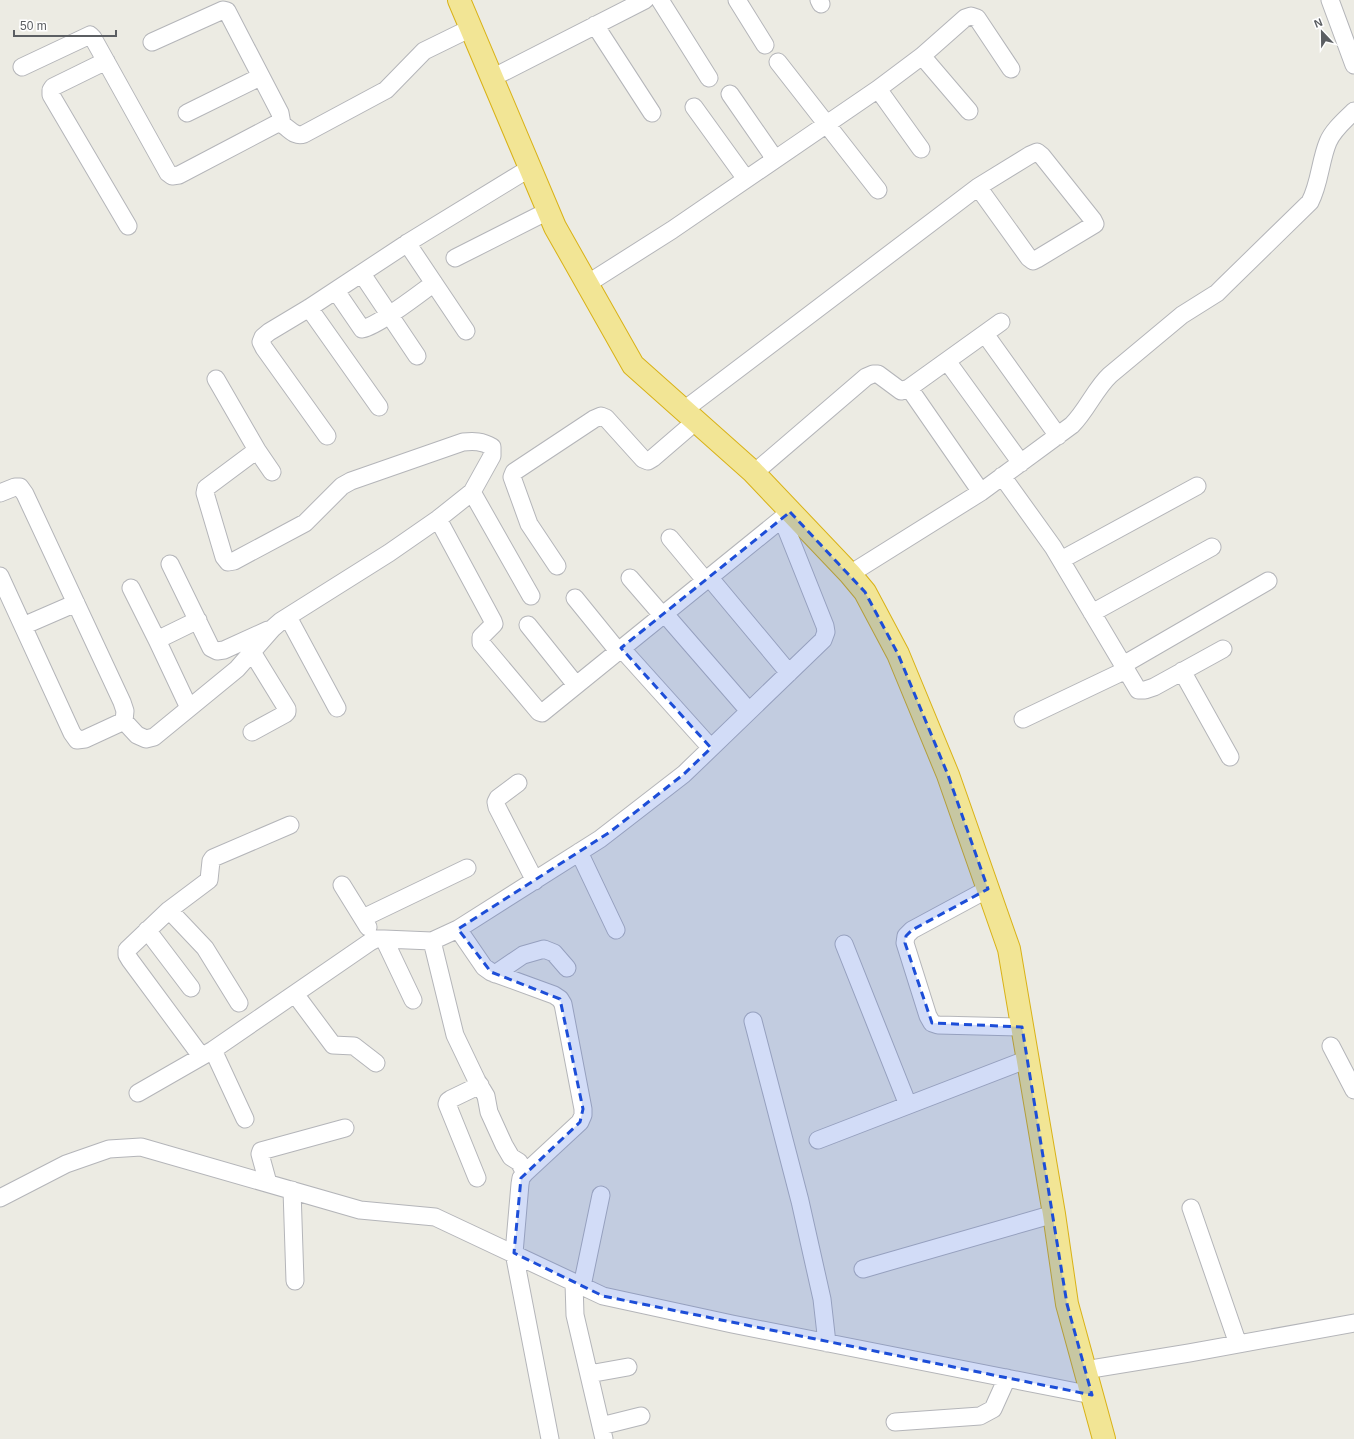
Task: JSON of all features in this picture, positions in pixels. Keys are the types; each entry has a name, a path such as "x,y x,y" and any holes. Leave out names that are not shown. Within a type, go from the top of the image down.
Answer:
{"highway":[{"path":"459,0 555,227 633,365 754,473 786,515 850,574 865,592 898,654 948,775 1009,949 1054,1214 1067,1304 1104,1439"}],"street":[{"path":"492,78 645,0"},
{"path":"660,0 709,78"},
{"path":"737,0 765,45"},
{"path":"1330,0 1354,65"},
{"path":"152,42 223,10 227,11 280,113 282,124"},
{"path":"587,284 672,230 878,89 922,56 965,18 971,16 977,18 1011,69"},
{"path":"595,25 652,113"},
{"path":"22,67 90,35 168,173 172,176 179,174 278,123 300,136 386,90 424,51 471,28"},
{"path":"922,56 969,111"},
{"path":"106,61 53,87 51,90 51,95 128,226"},
{"path":"778,62 878,190"},
{"path":"187,113 260,77"},
{"path":"878,89 922,149"},
{"path":"730,94 775,160"},
{"path":"694,107 746,179"},
{"path":"850,574 981,492 1058,436 1079,418 1104,380 1182,315 1217,293 1310,202 1314,194 1328,142 1332,134 1354,111"},
{"path":"558,566 526,518 512,477 514,472 594,419 601,416 606,418 643,460 648,461 653,458 690,416 978,187 1037,152 1093,220 1094,224 1033,261 1029,258 978,187"},
{"path":"327,436 264,348 261,342 263,337 310,308 407,243 530,168"},
{"path":"455,258 548,211"},
{"path":"407,243 466,330"},
{"path":"362,274 417,356"},
{"path":"336,291 362,329 367,329 434,283"},
{"path":"310,308 379,407"},
{"path":"754,473 866,377 873,374 878,374 900,391 909,388 1001,322"},
{"path":"985,334 1058,436"},
{"path":"947,361 1021,463"},
{"path":"216,379 257,450 272,472"},
{"path":"909,388 981,492"},
{"path":"170,564 211,648 217,651 224,650 272,628 389,553 438,519 472,492 492,456 492,447 485,442 463,442 351,481 342,486 305,523 234,561 228,562 224,557 205,493 206,488 257,450"},
{"path":"1002,476 1053,546 1138,690 1144,690 1154,686 1223,649"},
{"path":"1061,560 1197,486"},
{"path":"0,493 15,487 20,487 25,494 122,702 124,721 137,735 146,739 154,737 237,669 272,628"},
{"path":"472,492 531,596"},
{"path":"138,1092 207,1053 370,942 380,939 432,941 458,929 610,832 674,782 711,748 823,640 826,632 786,515 542,713 539,712 481,643 481,637 494,624 493,621 438,519"},
{"path":"670,538 789,673"},
{"path":"1092,613 1212,547"},
{"path":"0,576 72,733 77,740 85,739 124,721"},
{"path":"630,578 749,711"},
{"path":"1023,719 1125,667 1268,582"},
{"path":"131,588 189,708"},
{"path":"575,598 711,748"},
{"path":"23,626 76,603"},
{"path":"288,617 337,708"},
{"path":"157,640 198,620"},
{"path":"528,625 576,685"},
{"path":"252,652 287,708 286,714 252,732"},
{"path":"1182,671 1230,757"},
{"path":"518,783 498,798 496,802 497,807 535,881"},
{"path":"245,1119 207,1053 127,955 127,950 169,910 209,880 211,861 213,858 290,825"},
{"path":"579,852 616,930"},
{"path":"363,918 467,868"},
{"path":"342,885 363,918 380,939 413,1000"},
{"path":"988,889 912,930 906,936 905,943 928,1016 932,1023 938,1025 1022,1027"},
{"path":"169,910 209,954 239,1003"},
{"path":"458,929 484,966 495,974 554,995 560,999 563,1004 583,1109 584,1115 580,1122 525,1173 521,1178 520,1184 514,1253 550,1439"},
{"path":"147,930 191,988"},
{"path":"432,941 452,1028 473,1074 486,1096 489,1112 504,1145 511,1157 518,1162 525,1173"},
{"path":"844,944 908,1105"},
{"path":"495,974 523,956 544,949 554,953 567,968"},
{"path":"295,994 333,1046 354,1046 376,1063"},
{"path":"753,1020 800,1200 821,1291 827,1343"},
{"path":"1331,1046 1354,1090"},
{"path":"818,1140 1028,1059"},
{"path":"477,1178 447,1104 451,1099 480,1085"},
{"path":"268,1183 260,1154 261,1151 345,1128"},
{"path":"0,1198 66,1164 109,1149 141,1148 360,1210 435,1217 603,1296 732,1324 1092,1395"},
{"path":"292,1190 296,1281"},
{"path":"601,1195 578,1285 575,1315 603,1432 640,1416"},
{"path":"1191,1208 1238,1344"},
{"path":"863,1269 1054,1214"},
{"path":"1085,1370 1354,1323"},
{"path":"589,1374 628,1367"},
{"path":"895,1422 980,1416 993,1409 1007,1378"}],"highlighted area":[{"path":"790,512 865,592 898,654 948,775 988,889 912,930 906,936 905,943 932,1023 1022,1027 1067,1304 1092,1395 603,1296 514,1253 521,1178 580,1122 583,1109 560,999 491,972 458,929 610,832 684,774 711,748 621,648"}]}
